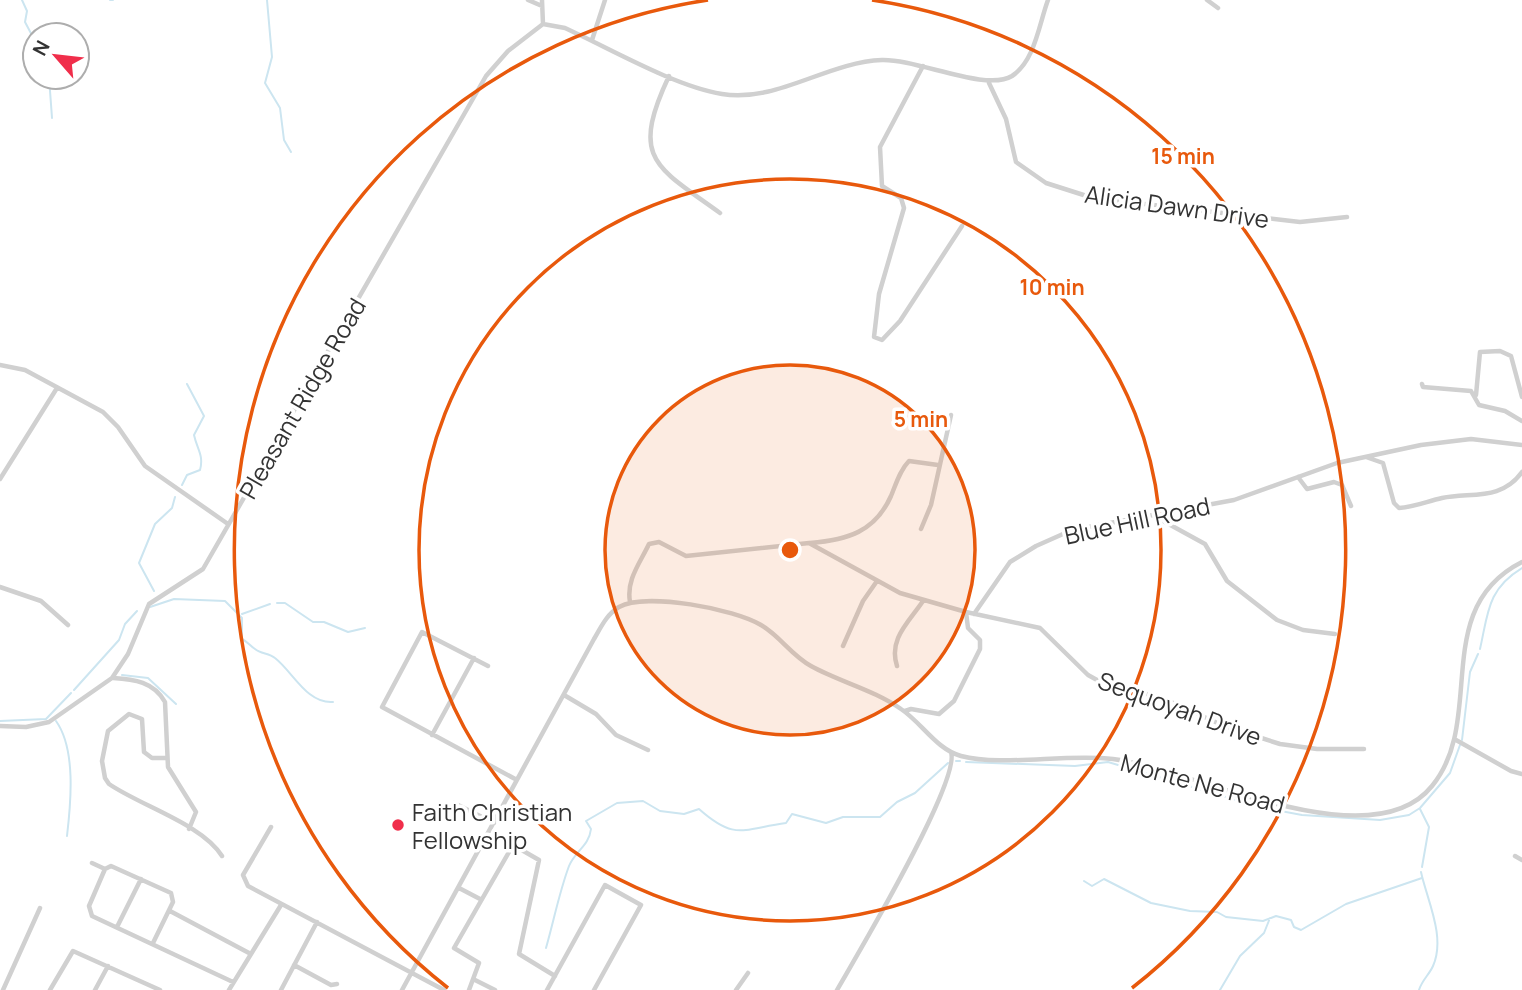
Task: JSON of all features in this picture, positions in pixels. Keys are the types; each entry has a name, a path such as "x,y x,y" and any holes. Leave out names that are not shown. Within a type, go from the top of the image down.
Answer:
{"street":[{"path":"528,0 542,3 543,24 557,25 708,91 741,96 758,94 866,62 884,60 923,66 989,82 1011,76 1022,66 1031,48 1048,0"},
{"path":"593,40 605,0"},
{"path":"1208,0 1219,8"},
{"name":"Pleasant Ridge Road","path":"0,726 26,727 50,722 112,678 128,654 149,604 203,569 486,76 508,51 543,24"},
{"path":"923,66 879,152 882,186 901,198 904,208 879,294 874,337 882,340 900,321 962,226"},
{"path":"669,76 650,122 654,156 672,180 720,213"},
{"name":"Alicia Dawn Drive","path":"989,82 1003,110 1016,162 1046,183 1093,198 1300,222 1347,218"},
{"path":"1522,397 1511,356 1500,351 1480,352 1476,396 1479,405 1505,411 1522,421"},
{"path":"0,365 25,370 112,419 145,466 228,524"},
{"path":"1422,384 1427,387 1471,391 1476,396"},
{"path":"0,480 57,388"},
{"path":"921,528 931,505 951,415"},
{"name":"Blue Hill Road","path":"974,614 1004,569 1036,546 1072,530 1234,500 1298,477 1392,450 1471,439 1522,445"},
{"path":"1383,463 1392,450"},
{"path":"1366,457 1383,463"},
{"path":"630,602 628,589 649,544 659,542 686,555 836,541 864,530 886,506 909,461 939,465"},
{"path":"1383,463 1394,503 1399,508 1452,497 1486,495 1504,488 1522,472"},
{"path":"1298,477 1307,489 1334,482 1342,485 1351,506"},
{"path":"1154,516 1205,544 1227,581 1276,620 1303,630 1335,634"},
{"path":"809,543 877,581 923,601 974,614"},
{"name":"Monte Ne Road","path":"951,752 972,758 1084,757 1123,760 1276,804 1365,816 1397,812 1418,801 1442,773 1455,740 1464,647 1470,622 1489,587 1522,562"},
{"path":"843,646 863,601 877,581"},
{"path":"0,587 41,601 68,625"},
{"path":"402,990 605,620 617,608 630,602 657,598 752,620 808,664 880,696 905,711 951,752 952,766 926,828 836,990"},
{"path":"897,666 894,657 897,639 923,601"},
{"path":"905,711 911,709 939,714 954,701 980,649 980,640 968,628 966,612"},
{"name":"Sequoyah Drive","path":"974,614 1040,628 1097,681 1171,701 1242,733 1308,748 1364,748"},
{"path":"488,666 427,632 418,635 382,706 517,780"},
{"path":"432,735 474,658"},
{"path":"112,678 142,682 160,694 167,713 167,758 175,782 197,812 189,829"},
{"path":"564,695 596,714 616,735 648,750"},
{"path":"167,758 152,758 144,752 142,719 129,714 108,731 103,771 114,788 189,829 218,849 222,856"},
{"path":"1455,740 1511,771 1522,774"},
{"path":"454,803 494,823"},
{"path":"271,827 243,879 248,886 444,990"},
{"path":"469,990 480,967 479,963 454,948 510,846 515,845 539,860 519,954 555,976"},
{"path":"1515,856 1522,860"},
{"path":"92,863 105,869"},
{"path":"153,943 173,902 171,893 111,866 105,869 89,905 92,916 233,982"},
{"path":"117,927 141,879"},
{"path":"547,990 605,885 641,905 594,990"},
{"path":"459,888 480,899"},
{"path":"229,990 249,953 282,904"},
{"path":"3,990 40,908"},
{"path":"169,911 249,953"},
{"path":"281,990 317,922"},
{"path":"50,990 73,951 160,990"},
{"path":"294,965 331,985 337,985"},
{"path":"95,990 108,966"},
{"path":"736,990 748,973"},
{"path":"475,980 495,990"}],"waterway":[{"path":"22,0 27,11 25,21"},
{"path":"267,0 272,57 265,83 280,108 284,140 291,152"},
{"path":"50,91 52,118"},
{"path":"182,485 187,475 200,470 201,456 194,435 204,416 187,384"},
{"path":"154,591 139,563 155,524 172,508 175,497"},
{"path":"1480,649 1495,594 1510,576 1522,568"},
{"path":"150,607 174,599 225,601 242,618 242,639 257,651 275,658 308,693 324,701 333,702"},
{"path":"277,603 285,603 313,622 324,622 348,632 365,628"},
{"path":"242,614 270,604"},
{"path":"74,690 119,640 125,624 137,611"},
{"path":"1462,740 1470,672 1478,654"},
{"path":"122,675 148,678 176,704"},
{"path":"0,721 46,719 71,693"},
{"path":"56,721 67,746 69,761 71,792 67,836"},
{"path":"966,762 1075,766 1108,762 1260,807 1302,815 1380,820 1409,815 1420,808 1450,773 1460,745"},
{"path":"546,948 569,866 590,835 591,829 586,821 617,803 643,801 660,811 684,814 699,809 722,826 740,830 786,823 792,814 826,823 843,817 880,817 897,802 915,793 948,763"},
{"path":"1420,809 1429,827 1422,867"},
{"path":"1419,990 1433,966 1437,943 1434,919 1421,872"},
{"path":"1084,881 1092,886 1104,879 1151,903 1190,911 1217,912 1226,917 1263,921 1276,916 1291,920 1294,927 1301,930 1346,904 1422,878"},
{"path":"1220,990 1240,956 1264,933 1270,918"}],"place":[{"name":"Faith Christian Fellowship","path":"398,825"}]}
